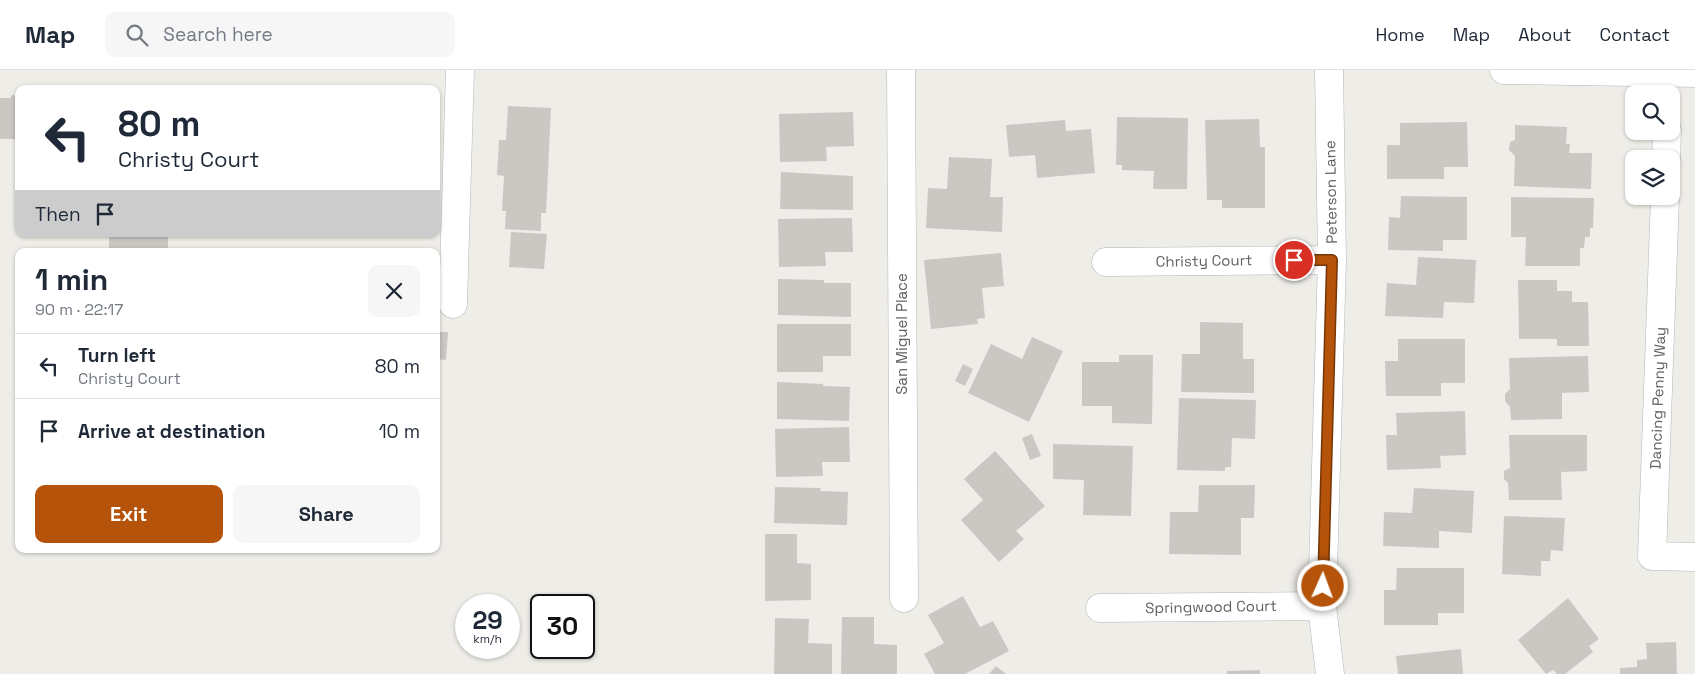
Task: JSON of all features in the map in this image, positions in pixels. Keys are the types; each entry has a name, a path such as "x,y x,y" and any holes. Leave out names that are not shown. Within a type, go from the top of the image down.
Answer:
{"street":[{"path":"453,304 460,70"},
{"name":"San Miguel Place","path":"900,70 904,598"},
{"name":"Peterson Lane","path":"1329,70 1332,260 1322,606 1330,674"},
{"path":"1504,70 1676,78"},
{"name":"Dancing Penny Way","path":"1665,205 1652,556 1695,557"},
{"name":"Christy Court","path":"1106,262 1332,260"},
{"name":"Springwood Court","path":"1100,608 1322,606"}],"building":[{"path":"11,95 15,96 15,139 0,139 0,98 11,98"},
{"path":"508,106 551,108 546,213 541,213 541,231 505,229 506,211 502,211 504,176 497,175 499,140 506,140"},
{"path":"853,112 854,146 826,147 827,161 780,162 779,114"},
{"path":"1117,117 1188,118 1187,189 1153,189 1154,171 1122,170 1122,165 1116,165"},
{"path":"1259,119 1260,147 1265,147 1265,208 1222,208 1222,200 1207,200 1205,120"},
{"path":"1065,120 1066,131 1091,129 1095,173 1037,178 1035,155 1009,157 1006,125"},
{"path":"1467,122 1468,167 1444,167 1444,179 1387,179 1387,145 1400,145 1400,123"},
{"path":"1515,125 1567,127 1566,144 1570,144 1569,153 1592,153 1591,189 1514,186 1515,156 1509,150 1510,142 1515,140"},
{"path":"949,157 992,159 990,197 1003,197 1002,232 926,228 928,188 947,189"},
{"path":"781,172 853,176 853,210 780,209"},
{"path":"1401,196 1467,197 1467,240 1443,240 1443,251 1388,250 1389,217 1400,218"},
{"path":"1511,197 1594,198 1593,228 1590,228 1590,237 1585,237 1584,248 1580,248 1580,266 1525,266 1526,237 1511,237"},
{"path":"852,218 853,252 825,252 826,266 779,267 778,219"},
{"path":"511,232 547,234 544,269 509,267"},
{"path":"109,237 168,237 168,248 109,248"},
{"path":"1001,253 1004,286 982,288 985,318 977,319 978,324 931,329 924,260"},
{"path":"1418,257 1476,260 1474,303 1444,302 1443,318 1385,316 1387,283 1416,285"},
{"path":"778,279 824,280 824,283 851,283 851,317 778,315"},
{"path":"1518,280 1557,280 1557,291 1572,291 1572,302 1588,302 1589,346 1557,346 1557,339 1519,339"},
{"path":"1200,322 1243,323 1243,359 1254,359 1254,393 1181,392 1182,354 1200,354"},
{"path":"777,324 851,324 851,356 823,356 823,372 777,372"},
{"path":"440,332 448,332 446,360 440,359"},
{"path":"1032,337 1063,351 1029,422 968,393 991,344 1022,359"},
{"path":"1398,339 1465,339 1465,383 1441,383 1441,396 1386,396 1385,361 1398,361"},
{"path":"1119,355 1153,355 1152,424 1112,423 1112,406 1082,406 1082,362 1119,362"},
{"path":"1588,356 1589,392 1562,393 1562,419 1511,420 1510,407 1505,401 1505,394 1510,389 1509,358"},
{"path":"963,364 973,369 965,386 955,381"},
{"path":"777,382 850,387 849,421 777,419"},
{"path":"1179,398 1256,400 1255,439 1232,438 1231,467 1225,467 1225,471 1177,470"},
{"path":"1465,411 1466,455 1440,456 1441,468 1387,470 1386,435 1397,435 1396,413"},
{"path":"849,427 850,462 822,462 823,476 776,477 775,429"},
{"path":"1032,434 1041,456 1030,460 1022,438"},
{"path":"1509,435 1587,435 1587,471 1561,472 1562,500 1509,500 1508,483 1504,479 1504,471 1510,468"},
{"path":"1053,444 1133,446 1131,516 1083,515 1084,480 1053,479"},
{"path":"995,451 1045,506 1016,531 1024,539 999,562 961,520 983,500 964,479"},
{"path":"1199,485 1255,485 1254,518 1241,518 1241,555 1169,554 1170,512 1198,512"},
{"path":"775,487 821,488 820,491 848,492 847,525 774,523"},
{"path":"1414,488 1474,491 1472,533 1439,531 1439,548 1383,546 1384,512 1412,513"},
{"path":"1504,516 1565,518 1563,551 1551,550 1550,561 1541,561 1541,576 1502,574"},
{"path":"765,534 797,534 797,563 811,564 811,600 765,601"},
{"path":"1397,568 1464,568 1464,613 1438,613 1438,625 1384,625 1384,590 1396,590"},
{"path":"963,596 980,627 993,621 1009,651 965,674 935,674 924,654 944,643 928,615"},
{"path":"1568,598 1599,639 1589,646 1593,652 1565,674 1557,674 1553,670 1546,674 1518,640"},
{"path":"842,617 874,617 874,644 897,645 897,674 841,674"},
{"path":"775,618 809,619 808,643 832,644 832,674 774,674"},
{"path":"1676,642 1677,674 1620,674 1620,668 1637,667 1637,660 1647,659 1646,643"},
{"path":"1461,649 1463,674 1398,674 1396,656"},
{"path":"996,666 1006,674 989,674"},
{"path":"1260,670 1260,674 1227,674 1227,671"}],"route":[{"path":"1294,260 1332,260 1323,586"}]}
